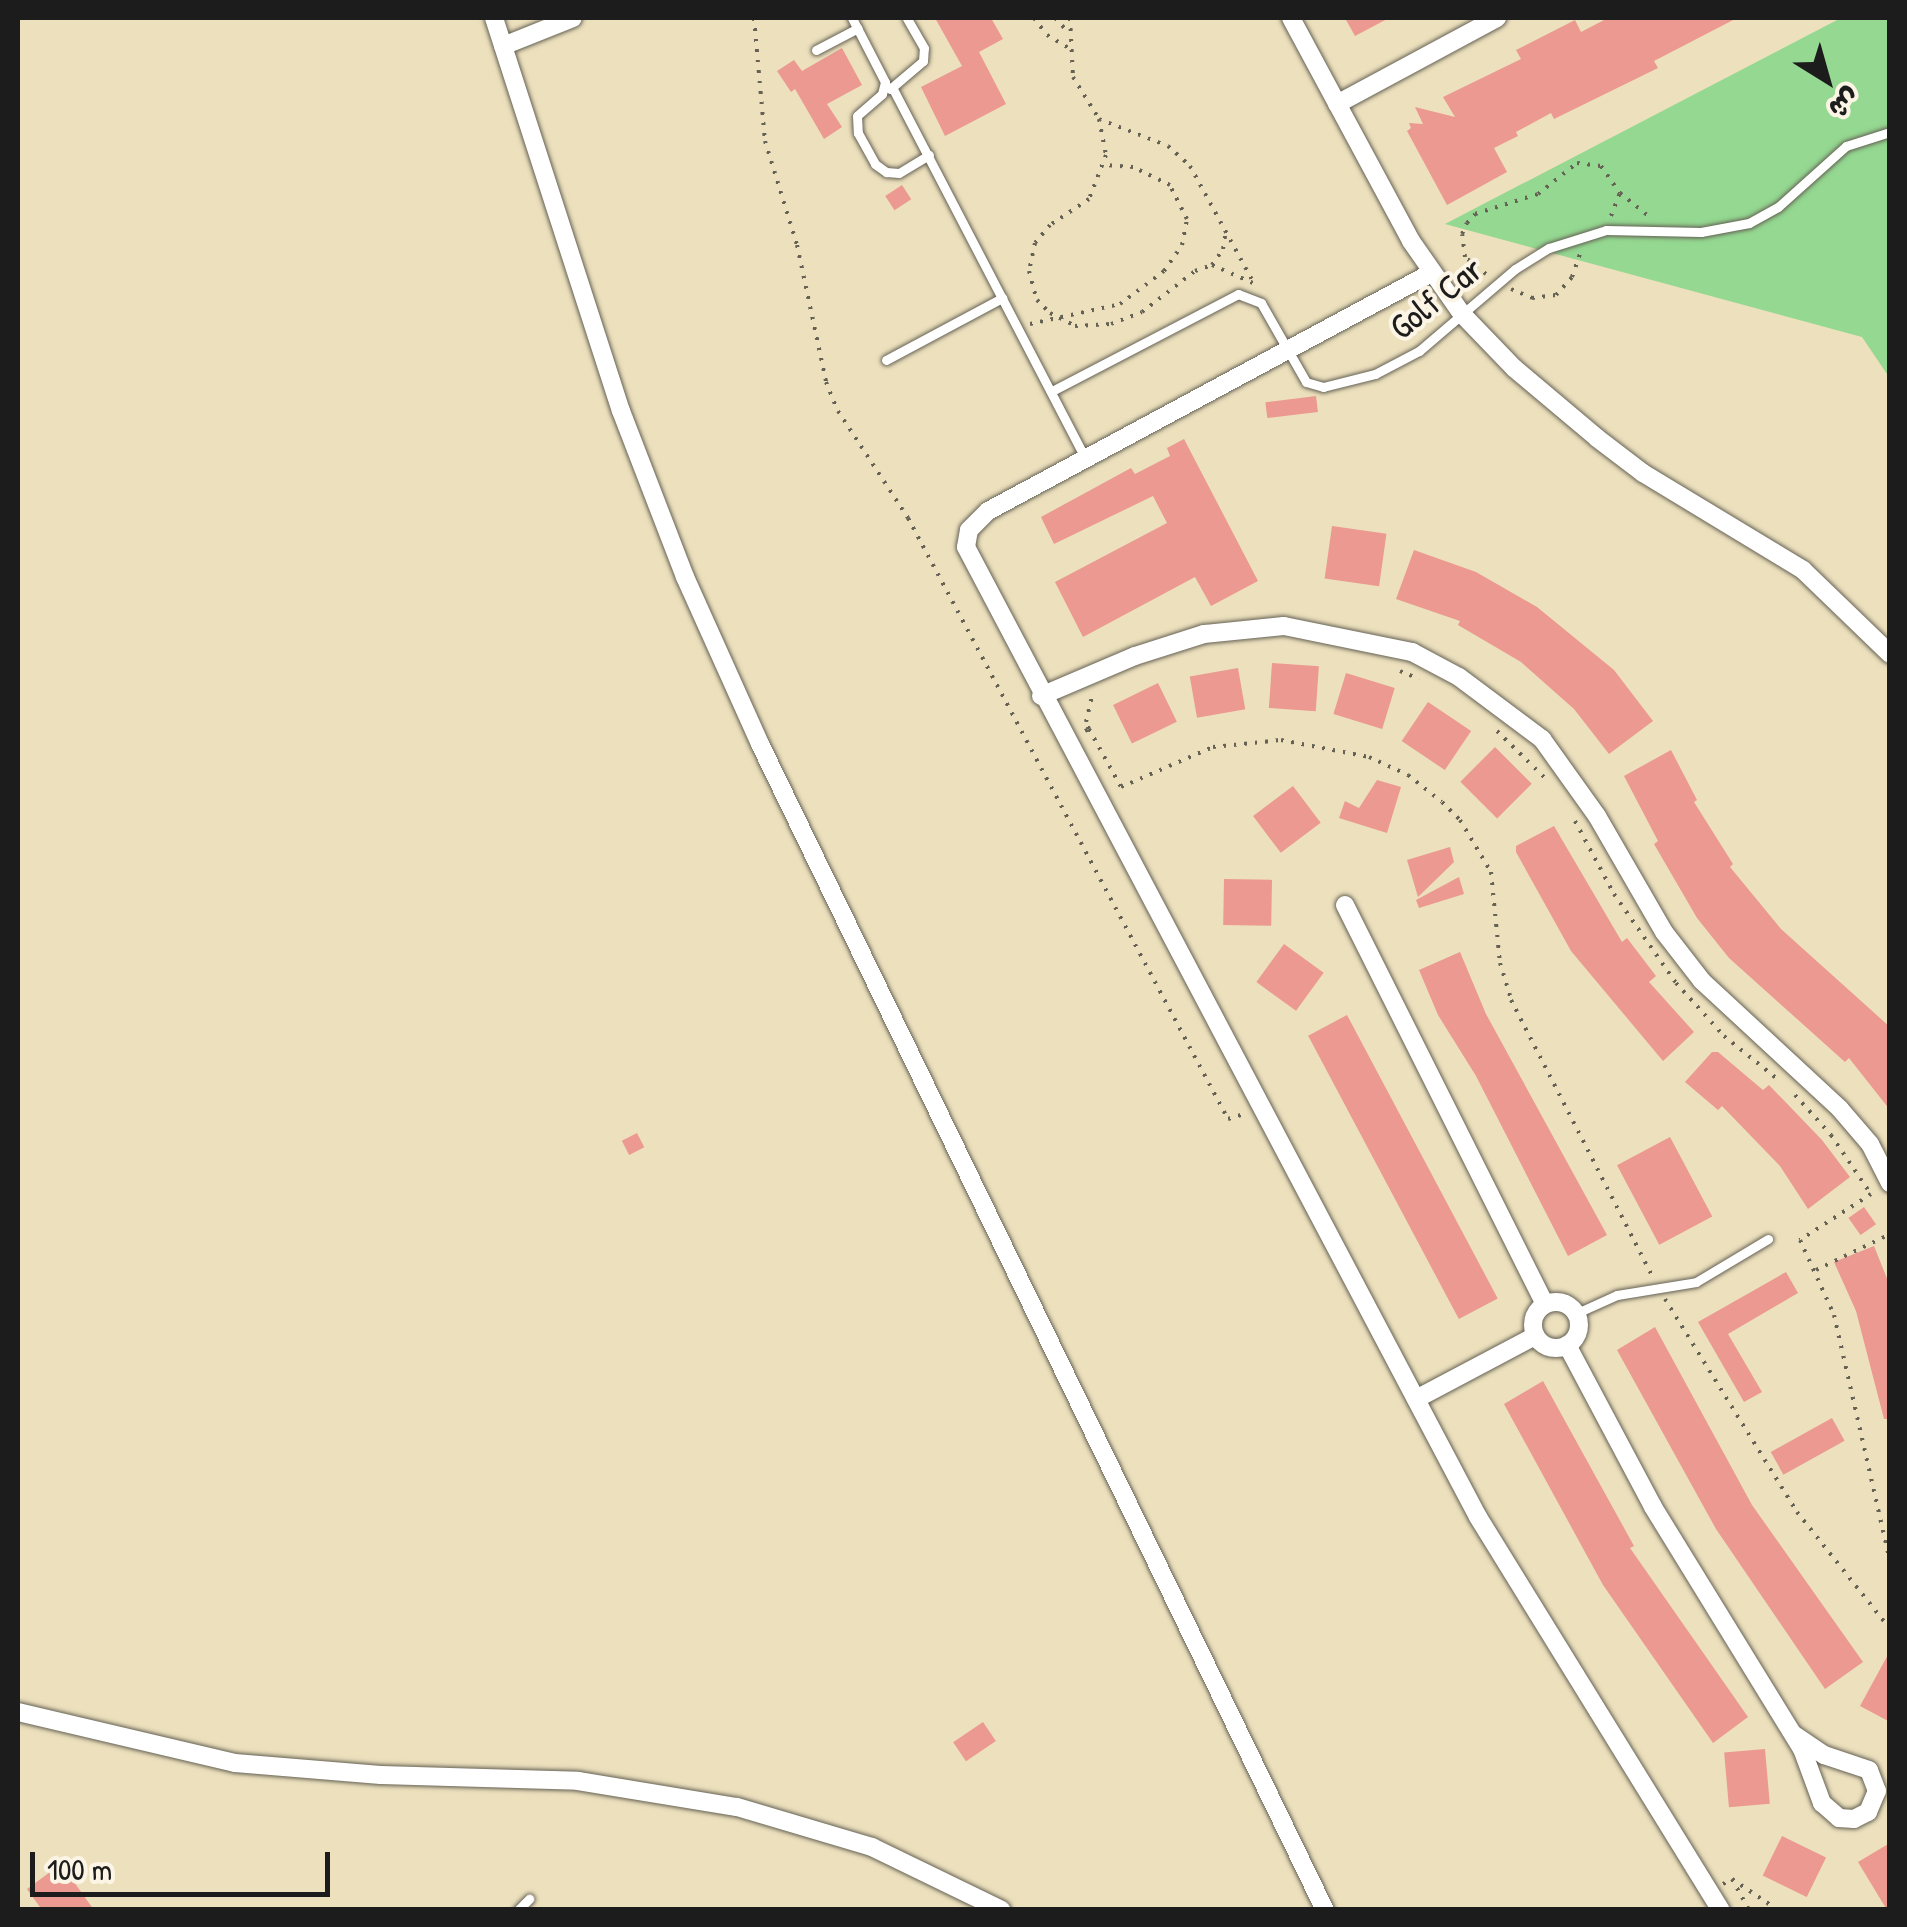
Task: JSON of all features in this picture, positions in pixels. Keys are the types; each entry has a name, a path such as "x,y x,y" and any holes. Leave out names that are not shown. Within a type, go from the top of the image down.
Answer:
{"street":[{"path":"494,18 621,411 684,577 776,778 1325,1910"},
{"path":"504,46 573,18"},
{"path":"1291,18 1430,273 1462,314 1514,368 1597,438 1654,480 1788,560 1830,593 1890,654"},
{"path":"1337,104 1497,18"},
{"path":"1430,273 980,516 966,538 968,556 1416,1399 1530,1604 1721,1910"},
{"path":"1041,696 1135,656 1204,634 1284,626 1412,652 1459,677 1542,740 1598,816 1664,932 1702,981 1840,1108 1870,1144 1890,1183"},
{"path":"1345,905 1545,1304"},
{"path":"1563,1302 1577,1313 1579,1331 1567,1345 1550,1348 1535,1336 1534,1318 1545,1304 1563,1302"},
{"path":"1416,1399 1535,1336"},
{"path":"1567,1345 1654,1507 1793,1734 1826,1810 1846,1819 1868,1812 1878,1791 1869,1770 1824,1755 1793,1734"},
{"path":"18,1712 235,1763 381,1776 578,1781 736,1807 872,1847 1002,1910"}],"lane":[{"path":"907,18 924,48 923,61 915,72 861,110 855,121 876,164 886,172 898,173 929,156"},
{"path":"816,50 855,22 883,76 882,94"},
{"path":"892,87 1085,458"},
{"name":"Golf Car","path":"1262,303 1302,378 1322,387 1406,360 1532,258 1606,230 1717,230 1749,223 1778,207 1846,146 1890,132"},
{"path":"1052,391 1229,296 1247,294 1262,303"},
{"path":"886,360 1002,298"},
{"path":"1577,1313 1617,1295 1660,1291 1696,1282 1768,1239"},
{"path":"518,1910 529,1899"}],"path":[{"path":"754,18 768,158 797,245 826,382 838,411 908,518 1228,1118 1261,1108"},
{"path":"1034,18 1048,35 1070,50"},
{"path":"1055,18 1069,33"},
{"path":"1070,18 1070,50 1078,91 1099,119 1106,145 1104,165 1089,199 1050,225 1032,252 1033,291 1054,316 1075,326 1112,324 1142,312 1212,264 1223,249 1226,230"},
{"path":"1099,119 1180,156 1195,173 1262,303"},
{"path":"1587,234 1572,277 1556,294 1532,298 1500,282 1465,257 1462,234 1475,214 1522,202 1586,162 1602,166 1620,192 1666,231"},
{"path":"1018,328 1054,316 1120,304 1164,271 1182,245 1187,219 1170,185 1133,167 1104,165"},
{"path":"1606,230 1620,192"},
{"path":"1212,264 1254,284"},
{"path":"1388,666 1426,682"},
{"path":"1102,691 1090,698 1086,722 1121,787 1192,753 1234,743 1281,740 1349,751 1389,765 1426,788 1460,820 1490,872 1503,982 1660,1291 1722,1399 1797,1512 1890,1629"},
{"path":"1490,724 1552,786"},
{"path":"1065,742 1089,729"},
{"path":"1570,812 1621,906 1676,983 1724,1036 1810,1110 1871,1194 1800,1240 1816,1270 1845,1356 1890,1562"},
{"path":"1816,1270 1890,1234"},
{"path":"1710,1891 1732,1879"},
{"path":"1732,1879 1749,1910"},
{"path":"1732,1879 1778,1910"}],"green space":[{"path":"1841,18 1889,18 1889,377 1862,337 1445,224"}],"building":[{"path":"935,18 991,18 1003,39 979,52 1006,104 945,136 921,87 962,66"},
{"path":"1345,18 1389,18 1355,36"},
{"path":"1608,18 1737,18 1654,61 1658,68 1554,119 1551,113 1516,132 1518,136 1494,148 1507,172 1447,205 1407,131 1411,128 1409,123 1423,124 1415,107 1455,117 1443,97 1521,59 1516,50 1575,20 1581,32"},
{"path":"842,48 862,85 827,104 842,127 824,139 795,89 791,92 777,71 794,60 802,71"},
{"path":"902,185 911,199 894,210 885,196"},
{"path":"1316,396 1318,412 1267,418 1265,402"},
{"path":"1184,439 1258,581 1211,606 1195,577 1083,637 1055,582 1167,523 1153,496 1054,544 1041,517 1131,468 1135,474 1170,456 1167,448"},
{"path":"1332,526 1386,534 1379,586 1325,578"},
{"path":"1414,550 1476,572 1537,607 1614,670 1653,721 1609,754 1574,709 1521,662 1458,625 1460,621 1396,599"},
{"path":"1272,663 1319,666 1316,711 1269,708"},
{"path":"1238,668 1245,709 1197,718 1190,677"},
{"path":"1346,673 1395,688 1382,729 1333,714"},
{"path":"1158,683 1177,722 1132,744 1113,705"},
{"path":"1428,702 1471,731 1445,770 1402,741"},
{"path":"1495,747 1532,784 1497,818 1460,782"},
{"path":"1671,750 1697,800 1694,802 1733,864 1730,867 1781,929 1890,1027 1890,1110 1849,1058 1845,1062 1729,958 1697,918 1654,844 1658,841 1624,776"},
{"path":"1377,780 1401,787 1387,833 1339,818 1345,801 1359,808"},
{"path":"1293,786 1321,823 1281,853 1253,816"},
{"path":"1554,826 1622,942 1627,938 1656,976 1649,982 1694,1032 1663,1061 1571,951 1516,852 1516,846"},
{"path":"1450,847 1454,862 1418,897 1407,860"},
{"path":"1459,877 1464,894 1419,908 1416,900"},
{"path":"1224,879 1272,880 1271,926 1223,925"},
{"path":"1284,944 1324,973 1296,1011 1256,982"},
{"path":"1460,952 1486,1014 1607,1235 1568,1256 1476,1076 1438,1015 1419,970"},
{"path":"1347,1015 1498,1298 1459,1319 1308,1036"},
{"path":"1712,1052 1718,1052 1763,1090 1769,1085 1822,1140 1850,1177 1808,1209 1780,1166 1722,1106 1718,1110 1685,1082"},
{"path":"637,1133 644,1147 629,1155 622,1141"},
{"path":"1670,1137 1712,1216 1659,1245 1617,1165"},
{"path":"1864,1207 1876,1224 1860,1235 1848,1218"},
{"path":"1874,1246 1890,1286 1890,1419 1884,1419 1856,1311 1834,1262"},
{"path":"1786,1272 1798,1293 1728,1334 1762,1392 1744,1402 1698,1322"},
{"path":"1655,1327 1752,1505 1863,1662 1825,1689 1716,1529 1617,1350"},
{"path":"1543,1381 1634,1546 1630,1548 1748,1717 1713,1743 1603,1585 1504,1404"},
{"path":"1832,1418 1845,1441 1783,1475 1771,1452"},
{"path":"1890,1651 1890,1722 1860,1706"},
{"path":"983,1722 996,1741 966,1761 953,1742"},
{"path":"1765,1749 1770,1804 1729,1807 1724,1753"},
{"path":"1782,1836 1826,1857 1807,1897 1763,1876"},
{"path":"1890,1843 1890,1910 1887,1910 1858,1862"},
{"path":"61,1864 94,1910 42,1910 27,1889"}]}
